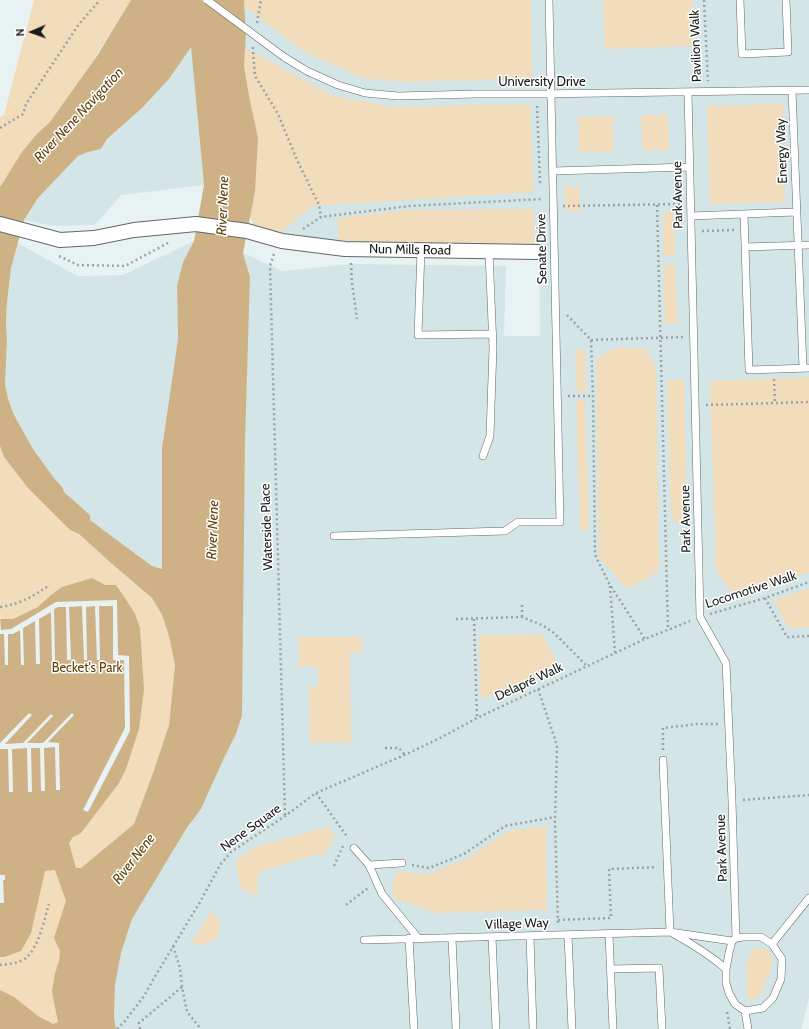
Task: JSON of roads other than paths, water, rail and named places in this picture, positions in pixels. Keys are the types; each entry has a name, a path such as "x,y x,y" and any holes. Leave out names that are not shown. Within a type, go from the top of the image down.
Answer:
{"street":[{"name":"Nun Mills Road","path":"0,224 60,240 94,238 134,230 196,224 247,231 282,241 345,249 546,252"}],"lane":[{"name":"University Drive","path":"207,0 284,57 307,71 338,85 365,93 398,96 809,90"},
{"name":"Senate Drive","path":"334,536 506,531 518,522 560,522 558,403 546,252 553,198 549,0"},
{"path":"740,0 742,54 788,52 786,0"},
{"name":"Energy Way","path":"792,90 796,212 806,368"},
{"name":"Park Avenue","path":"688,92 700,617 726,663 732,801 734,940"},
{"path":"553,171 690,167"},
{"path":"691,216 796,212"},
{"path":"744,214 749,370 806,368"},
{"path":"745,247 809,245"},
{"path":"421,250 418,335 493,334"},
{"path":"483,456 490,436 493,347 488,252"},
{"path":"664,760 670,932 694,946 726,969"},
{"path":"354,848 369,866 382,894 419,939"},
{"path":"369,866 402,863"},
{"path":"772,944 809,898"},
{"name":"Village Way","path":"364,940 670,932 734,940"},
{"path":"609,934 612,1029"},
{"path":"568,935 572,1029"},
{"path":"530,936 533,1029"},
{"path":"492,937 496,1029"},
{"path":"744,937 761,937 772,944 782,959 781,979 773,998 763,1008 745,1011 735,1004 729,993 726,983 726,969 729,953 734,940 744,937"},
{"path":"409,938 414,1029"},
{"path":"452,938 456,1029"},
{"path":"610,969 659,968 662,1029"},
{"path":"745,1011 748,1029"}],"water":[{"path":"131,0 244,0 246,34 244,66 258,138 255,192 243,253 250,277 245,443 242,715 236,734 201,809 186,829 132,919 121,953 115,985 114,1017 116,1029 0,1029 0,990 14,997 38,1016 53,1024 58,1022 52,991 60,951 54,938 66,901 55,870 45,871 31,933 21,951 0,957 0,619 13,619 38,607 62,587 92,578 105,585 116,585 135,614 140,628 144,690 139,729 126,769 119,783 81,833 73,837 69,843 76,868 81,868 134,824 169,725 175,665 169,636 162,615 152,598 79,534 70,530 28,488 4,457 0,446 0,187 22,152 36,135 50,122 99,53","holes":["191,47 204,185 194,241 183,262 177,286 178,339 162,448 162,569 152,566 90,520 90,515 64,492 63,488 33,449 14,415 8,399 5,384 7,303 11,268 24,220 38,198 78,156 101,149 107,139 142,108 169,79"]}],"water label":[{"name":"River Nene Navigation","path":"79,115"},
{"name":"River Nene","path":"223,206"},
{"name":"River Nene","path":"213,530"},
{"name":"River Nene","path":"134,859"}],"park label":[{"name":"Becket's Park","path":"87,668"}]}
